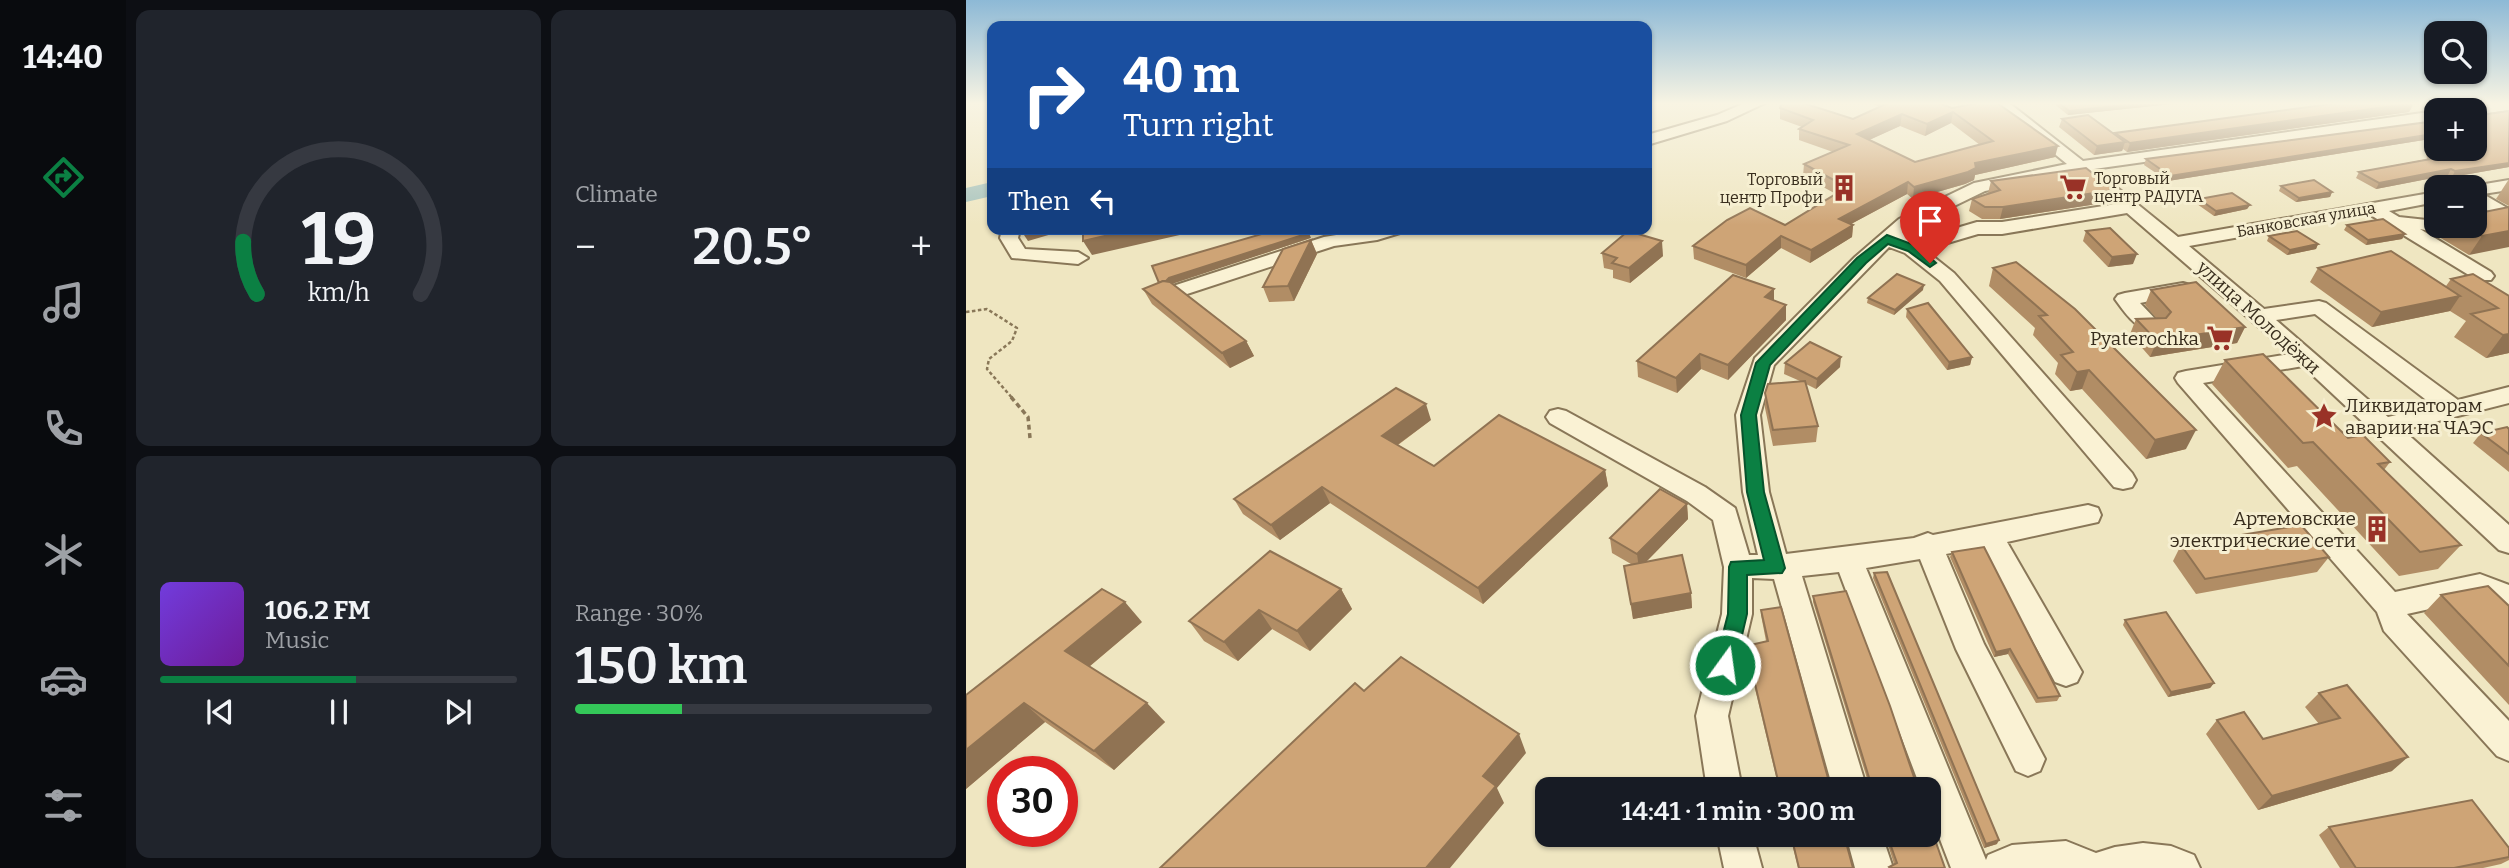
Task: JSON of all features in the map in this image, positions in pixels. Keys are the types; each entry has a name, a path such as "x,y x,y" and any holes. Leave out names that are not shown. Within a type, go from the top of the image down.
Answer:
{"street":[{"name":"улица Молодёжи","path":"2052,144 2177,243 2385,426 2509,542"},
{"path":"1846,777 1756,492 1748,415 1763,363 1801,322 1905,223 1980,187 2081,166 2241,144"},
{"path":"2487,188 2509,185"},
{"name":"Банковская улица","path":"2177,243 2370,207 2424,202"},
{"path":"2487,203 2509,216"},
{"path":"1887,239 1934,241 1977,228 2002,228 2132,207"},
{"path":"2370,207 2484,276"},
{"path":"2388,218 2424,224"},
{"path":"1009,235 1009,239 1019,254 1078,258"},
{"path":"1180,290 1331,241 1362,235"},
{"path":"1887,239 1912,249 1947,277 2123,480"},
{"path":"2151,326 2125,299 2221,283"},
{"path":"2259,316 2319,307 2454,409"},
{"path":"2306,359 2186,378 2389,606 2395,622 2509,745"},
{"path":"2385,426 2509,395"},
{"path":"1558,417 1696,494 1725,515 1738,567 1737,614 1712,716 1722,777"},
{"path":"1738,567 1780,567 1848,559 2088,515"},
{"path":"1988,533 2066,672"},
{"path":"1928,544 1971,649 2028,758"},
{"path":"1848,559 1970,868"},
{"path":"2389,606 2480,586 2509,597"},
{"path":"1738,847 1743,868"},
{"path":"1868,847 1874,868"},
{"path":"2001,868 2012,864 2066,860 2088,868"},
{"path":"2105,868 2131,860 2167,863 2181,868"}],"path":[{"path":"966,312 988,309 1017,328 1012,341 989,359 987,369 1022,407 1028,417 1030,438"}],"building":[{"path":"1844,144 1877,144 1915,162 1984,144 2054,144 2058,146 1975,163 1976,168 1968,172 1914,187 1908,182 1839,219 1853,225 1811,250 1781,236 1746,265 1693,246 1727,220 1750,208 1785,225 1847,187 1804,164 1849,145"},
{"path":"2264,144 2374,144 2170,176 2146,159"},
{"path":"2487,144 2509,144 2509,163 2455,171 2451,169 2379,183 2359,172 2424,160 2487,161"},
{"path":"2086,168 2114,190 2003,207 1985,207 1972,199 2000,190 1991,181"},
{"path":"2314,180 2332,192 2299,198 2281,186"},
{"path":"2232,193 2250,205 2216,211 2199,199"},
{"path":"2509,207 2509,231 2487,235 2487,211"},
{"path":"2383,219 2405,234 2368,240 2347,225"},
{"path":"2110,228 2137,254 2112,257 2086,231"},
{"path":"2297,231 2318,244 2290,250 2269,236"},
{"path":"1083,235 1109,235 1083,241"},
{"path":"1258,235 1303,235 1159,283 1152,266"},
{"path":"1623,235 1642,235 1662,241 1629,268 1612,263 1617,258 1602,253"},
{"path":"1311,240 1288,286 1263,287 1283,249"},
{"path":"2391,251 2460,296 2381,312 2318,268"},
{"path":"2016,262 2075,309 2196,430 2155,440 2089,370 2077,372 2061,355 2073,352 2039,316 2047,315 1993,268"},
{"path":"1897,274 1924,285 1895,310 1868,298"},
{"path":"2473,274 2509,296 2509,334 2503,335 2471,314 2498,308 2451,279"},
{"path":"1733,275 1774,289 1765,297 1786,305 1728,365 1700,354 1676,378 1637,361"},
{"path":"1163,281 1170,282 1246,341 1222,353 1143,289"},
{"path":"2196,282 2245,327 2157,341 2136,319 2166,318 2171,312 2151,290"},
{"path":"1928,303 1972,357 1949,362 1907,309"},
{"path":"1810,342 1841,357 1817,379 1785,363"},
{"path":"2263,354 2348,438 2363,435 2390,462 2378,464 2461,545 2420,552 2313,442 2303,443 2225,360"},
{"path":"1805,381 1818,426 1773,430 1765,393 1768,384"},
{"path":"1396,388 1426,404 1382,436 1434,466 1499,415 1605,470 1478,588 1322,487 1271,525 1234,499"},
{"path":"2507,427 2509,429 2509,454 2481,433"},
{"path":"1660,489 1687,504 1637,554 1610,538"},
{"path":"2301,525 2329,557 2205,579 2181,545"},
{"path":"1984,547 2060,696 2038,698 2010,649 1996,652 1952,552"},
{"path":"1270,551 1341,589 1297,631 1259,610 1224,642 1189,621"},
{"path":"1682,555 1691,593 1631,604 1624,566"},
{"path":"1887,572 1999,840 1986,844 1874,573"},
{"path":"2488,586 2509,606 2509,666 2441,595"},
{"path":"1102,589 1125,602 1065,651 1147,703 1094,751 1024,703 966,750 966,695"},
{"path":"1846,591 1914,777 1869,777 1813,596"},
{"path":"1781,607 1828,777 1777,777 1746,646 1768,641 1761,610"},
{"path":"2166,612 2214,683 2171,692 2125,620"},
{"path":"1401,657 1519,734 1483,776 1496,786 1426,868 1160,868 1355,683 1364,691"},
{"path":"2347,685 2408,757 2272,796 2217,720 2244,712 2263,739 2340,718 2319,693"},
{"path":"2472,800 2509,848 2509,857 2454,868 2356,868 2329,827"},
{"path":"1794,847 1847,847 1853,868 1799,868"},
{"path":"1891,847 1938,847 1945,868 1889,867 1897,863"}],"waterway":[{"path":"966,195 987,190"}],"place":[{"name":"Торговый центр РАДУГА","path":"2073,187"},
{"name":"Торговый центр Профи","path":"1844,188"},
{"name":"Pyaterochka","path":"2220,338"},
{"name":"Ликвидаторам аварии на ЧАЭС","path":"2324,416"},
{"name":"Артемовские электрические сети","path":"2377,529"}],"route":[{"path":"1725,665 1737,614 1738,567 1775,568 1756,492 1748,415 1763,363 1861,261 1887,239 1912,249 1930,263"}]}
